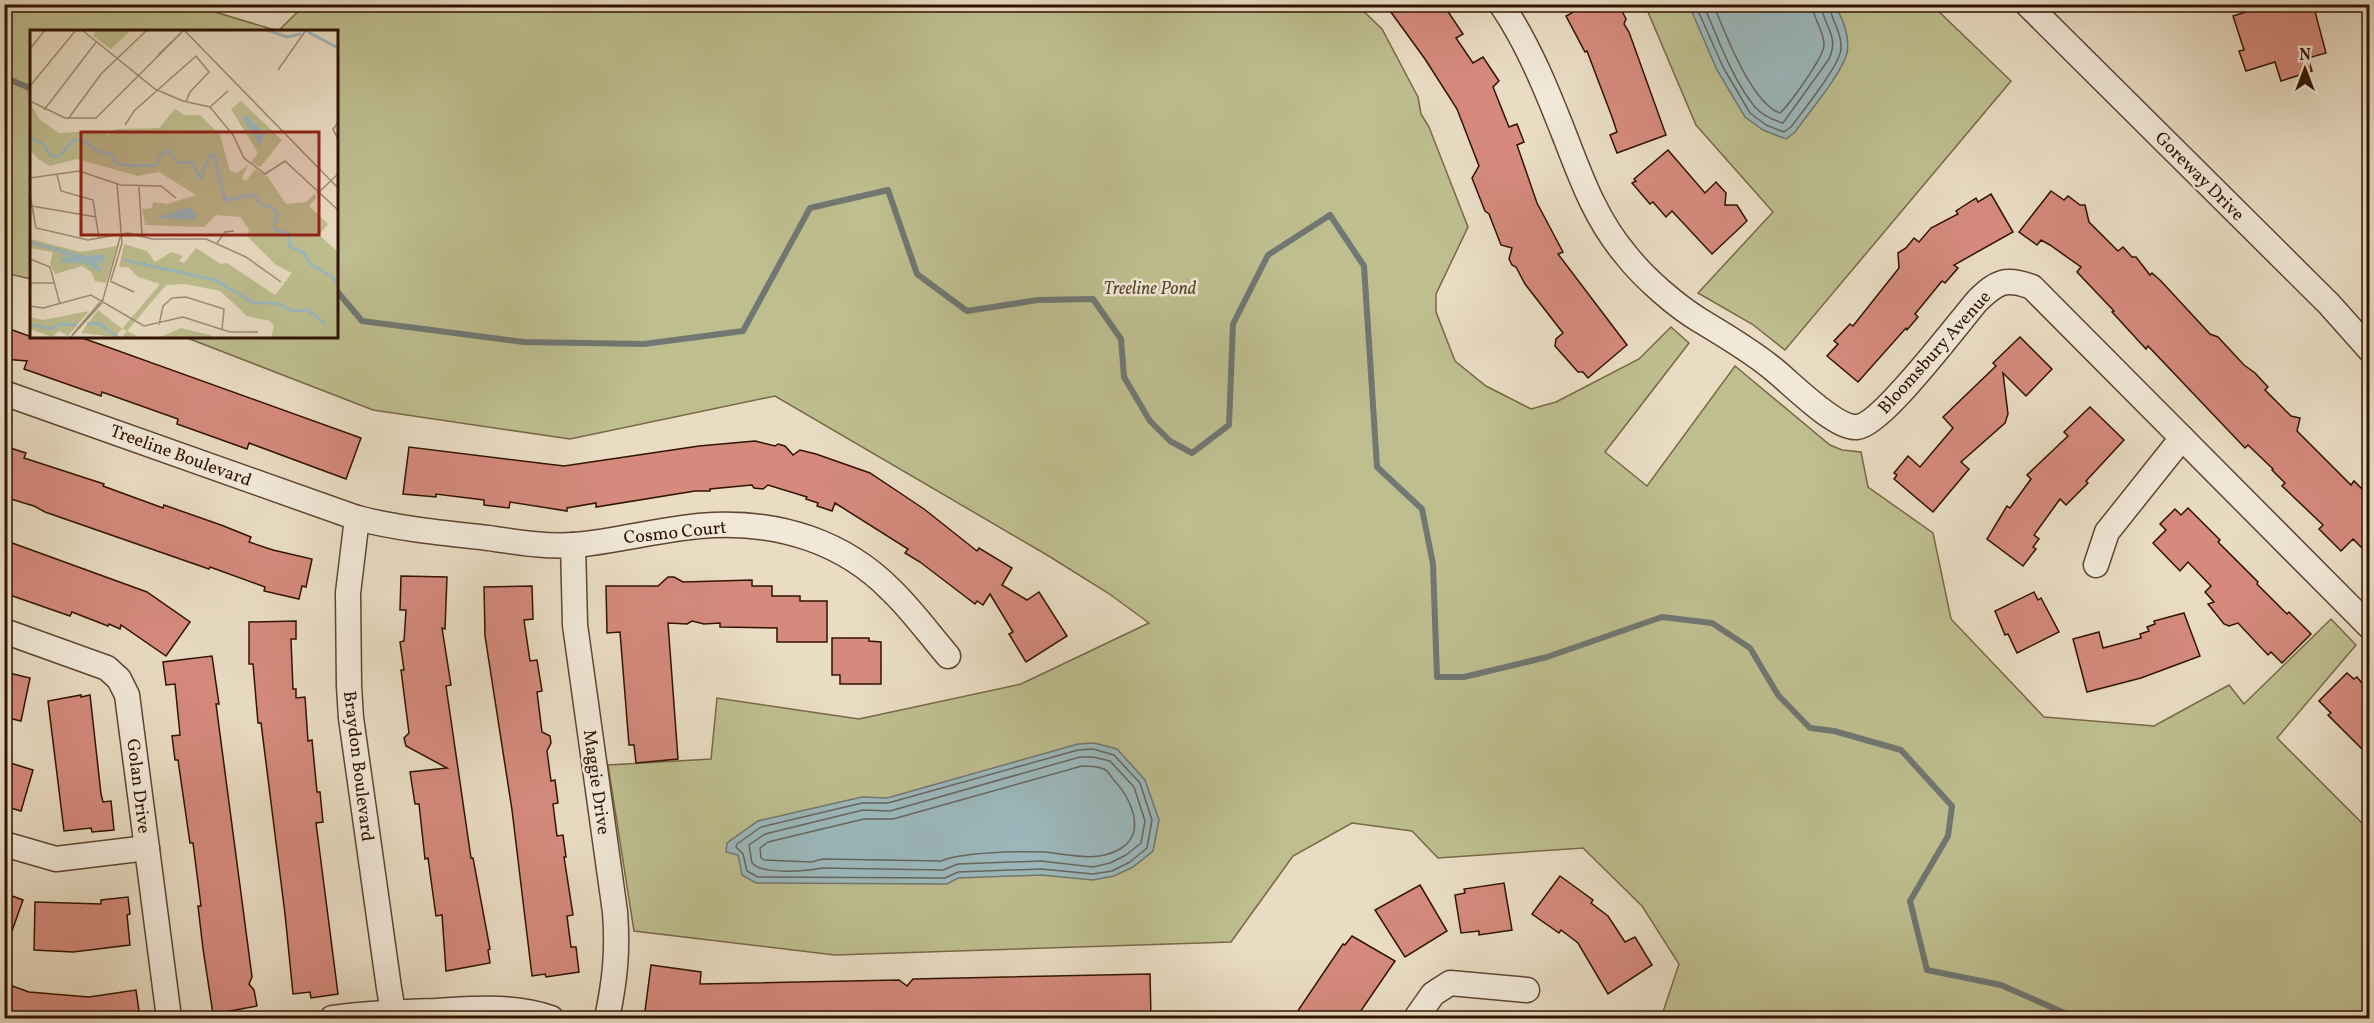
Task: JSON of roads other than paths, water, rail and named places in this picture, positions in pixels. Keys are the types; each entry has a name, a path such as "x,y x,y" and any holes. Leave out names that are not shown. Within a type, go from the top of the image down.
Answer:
{"street":[{"name":"Bloomsbury Avenue","path":"1501,4 1514,23 1547,92 1590,202 1626,256 1677,303 1699,320 1750,350 1838,422 1856,427 1871,421 1889,406 1978,300 1994,285 2014,280 2032,286 2182,438 2367,618"},
{"name":"Goreway Drive","path":"2027,4 2329,304 2370,350"},
{"name":"Treeline Boulevard","path":"4,393 357,518"},
{"path":"2096,565 2107,532 2182,438"},
{"name":"Cosmo Court","path":"357,518 393,527 537,544 573,545 712,525 744,525 796,533 829,545 866,568 891,590 948,656"},
{"name":"Braydon Boulevard","path":"357,518 348,593 347,651 350,697 393,1016"},
{"name":"Maggie Drive","path":"573,545 575,625 618,947 615,979 607,1018"},
{"name":"Golan Drive","path":"4,632 107,669 119,679 127,695 169,1018"},
{"path":"4,844 56,859 147,848"},
{"path":"1416,1018 1433,994 1450,983 1527,990"},
{"path":"332,1018 393,1016 489,1008 551,1018"}],"water":[{"path":"1689,5 1833,5 1845,28 1847,53 1844,62 1795,132 1786,139 1763,130 1745,117 1717,70"},
{"path":"1094,743 1117,749 1145,780 1159,820 1153,851 1133,867 1114,876 1093,880 1041,875 958,878 947,884 756,883 742,875 738,855 726,852 727,843 758,821 862,797 887,798 1078,744"}],"waterway":[{"path":"4,80 30,88"},
{"path":"338,292 362,321 524,342 644,344 743,331 810,208 888,190 917,274 967,311 1038,300 1093,299 1121,339 1124,377 1150,421 1170,441 1192,453 1229,425 1233,324 1268,255 1330,215 1364,266 1377,467 1422,509 1433,564 1437,677 1464,677 1547,657 1662,617 1712,623 1750,648 1778,695 1810,728 1834,731 1901,750 1952,806 1948,836 1910,901 1927,970 2001,985 2076,1018"}],"park label":[{"name":"Treeline Pond","path":"1150,288"}]}
